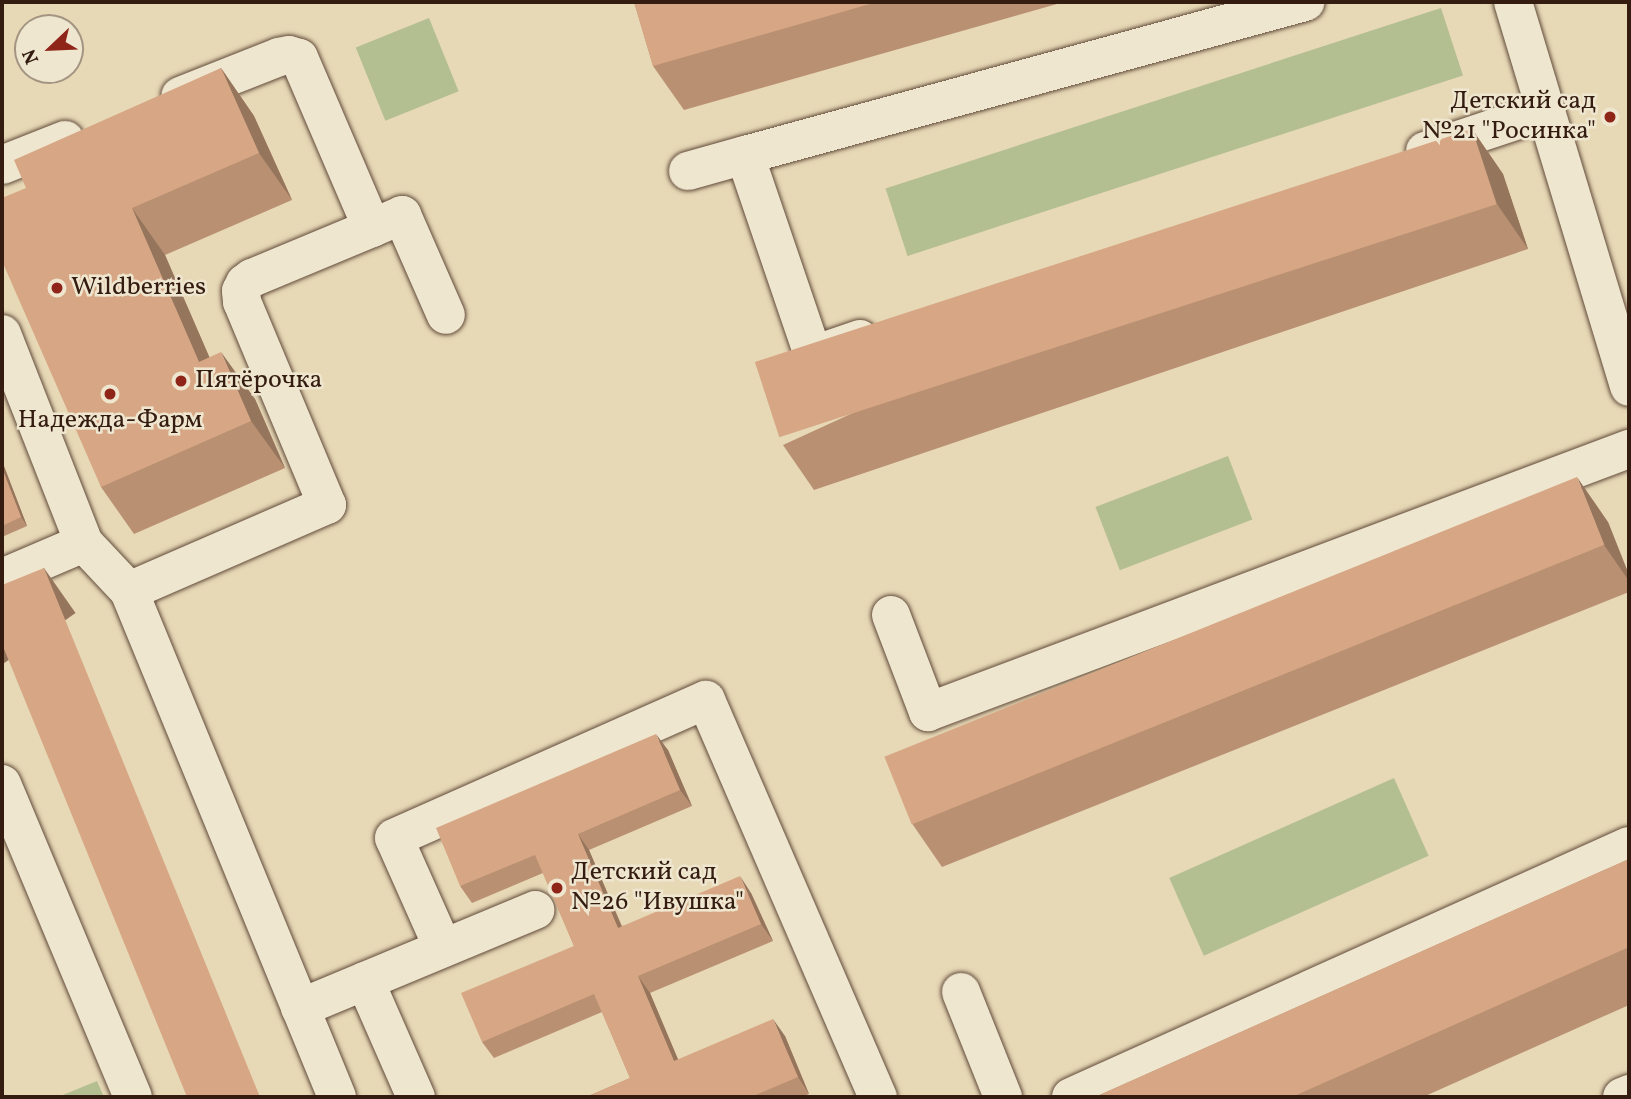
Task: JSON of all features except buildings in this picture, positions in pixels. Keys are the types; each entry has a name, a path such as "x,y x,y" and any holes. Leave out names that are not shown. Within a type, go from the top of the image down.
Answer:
{"lane":[{"path":"688,171 1305,2"},
{"path":"1513,2 1629,386"},
{"path":"153,106 279,57 289,55 299,58 372,228"},
{"path":"1388,163 1545,111"},
{"path":"2,165 103,126"},
{"path":"745,155 813,355 891,329"},
{"path":"129,591 327,505 242,302 241,291 245,283 402,215 446,315"},
{"path":"2,334 84,543 129,591 337,1097"},
{"path":"891,615 928,712 1629,449"},
{"path":"2,578 84,543"},
{"path":"443,948 394,838 706,700 878,1097"},
{"path":"2,784 133,1097"},
{"path":"1071,1097 1629,846"},
{"path":"300,1008 535,910"},
{"path":"365,981 416,1097"},
{"path":"961,992 1003,1097"},
{"path":"1622,1097 1629,1094"}],"green space":[{"path":"1441,8 1463,76 908,256 886,188"},
{"path":"429,18 459,91 385,121 356,48"},
{"path":"1228,456 1252,519 1120,570 1095,507"},
{"path":"1394,778 1429,856 1204,956 1169,878"},
{"path":"97,1081 104,1097 58,1097"}],"place":[{"name":"Детский сад №21 \"Росинка\"","path":"1610,117"},
{"name":"Wildberries","path":"57,288"},
{"name":"Пятёрочка","path":"181,381"},
{"name":"Надежда-Фарм","path":"110,394"},
{"name":"Детский сад №26 \"Ивушка\"","path":"557,888"}]}
